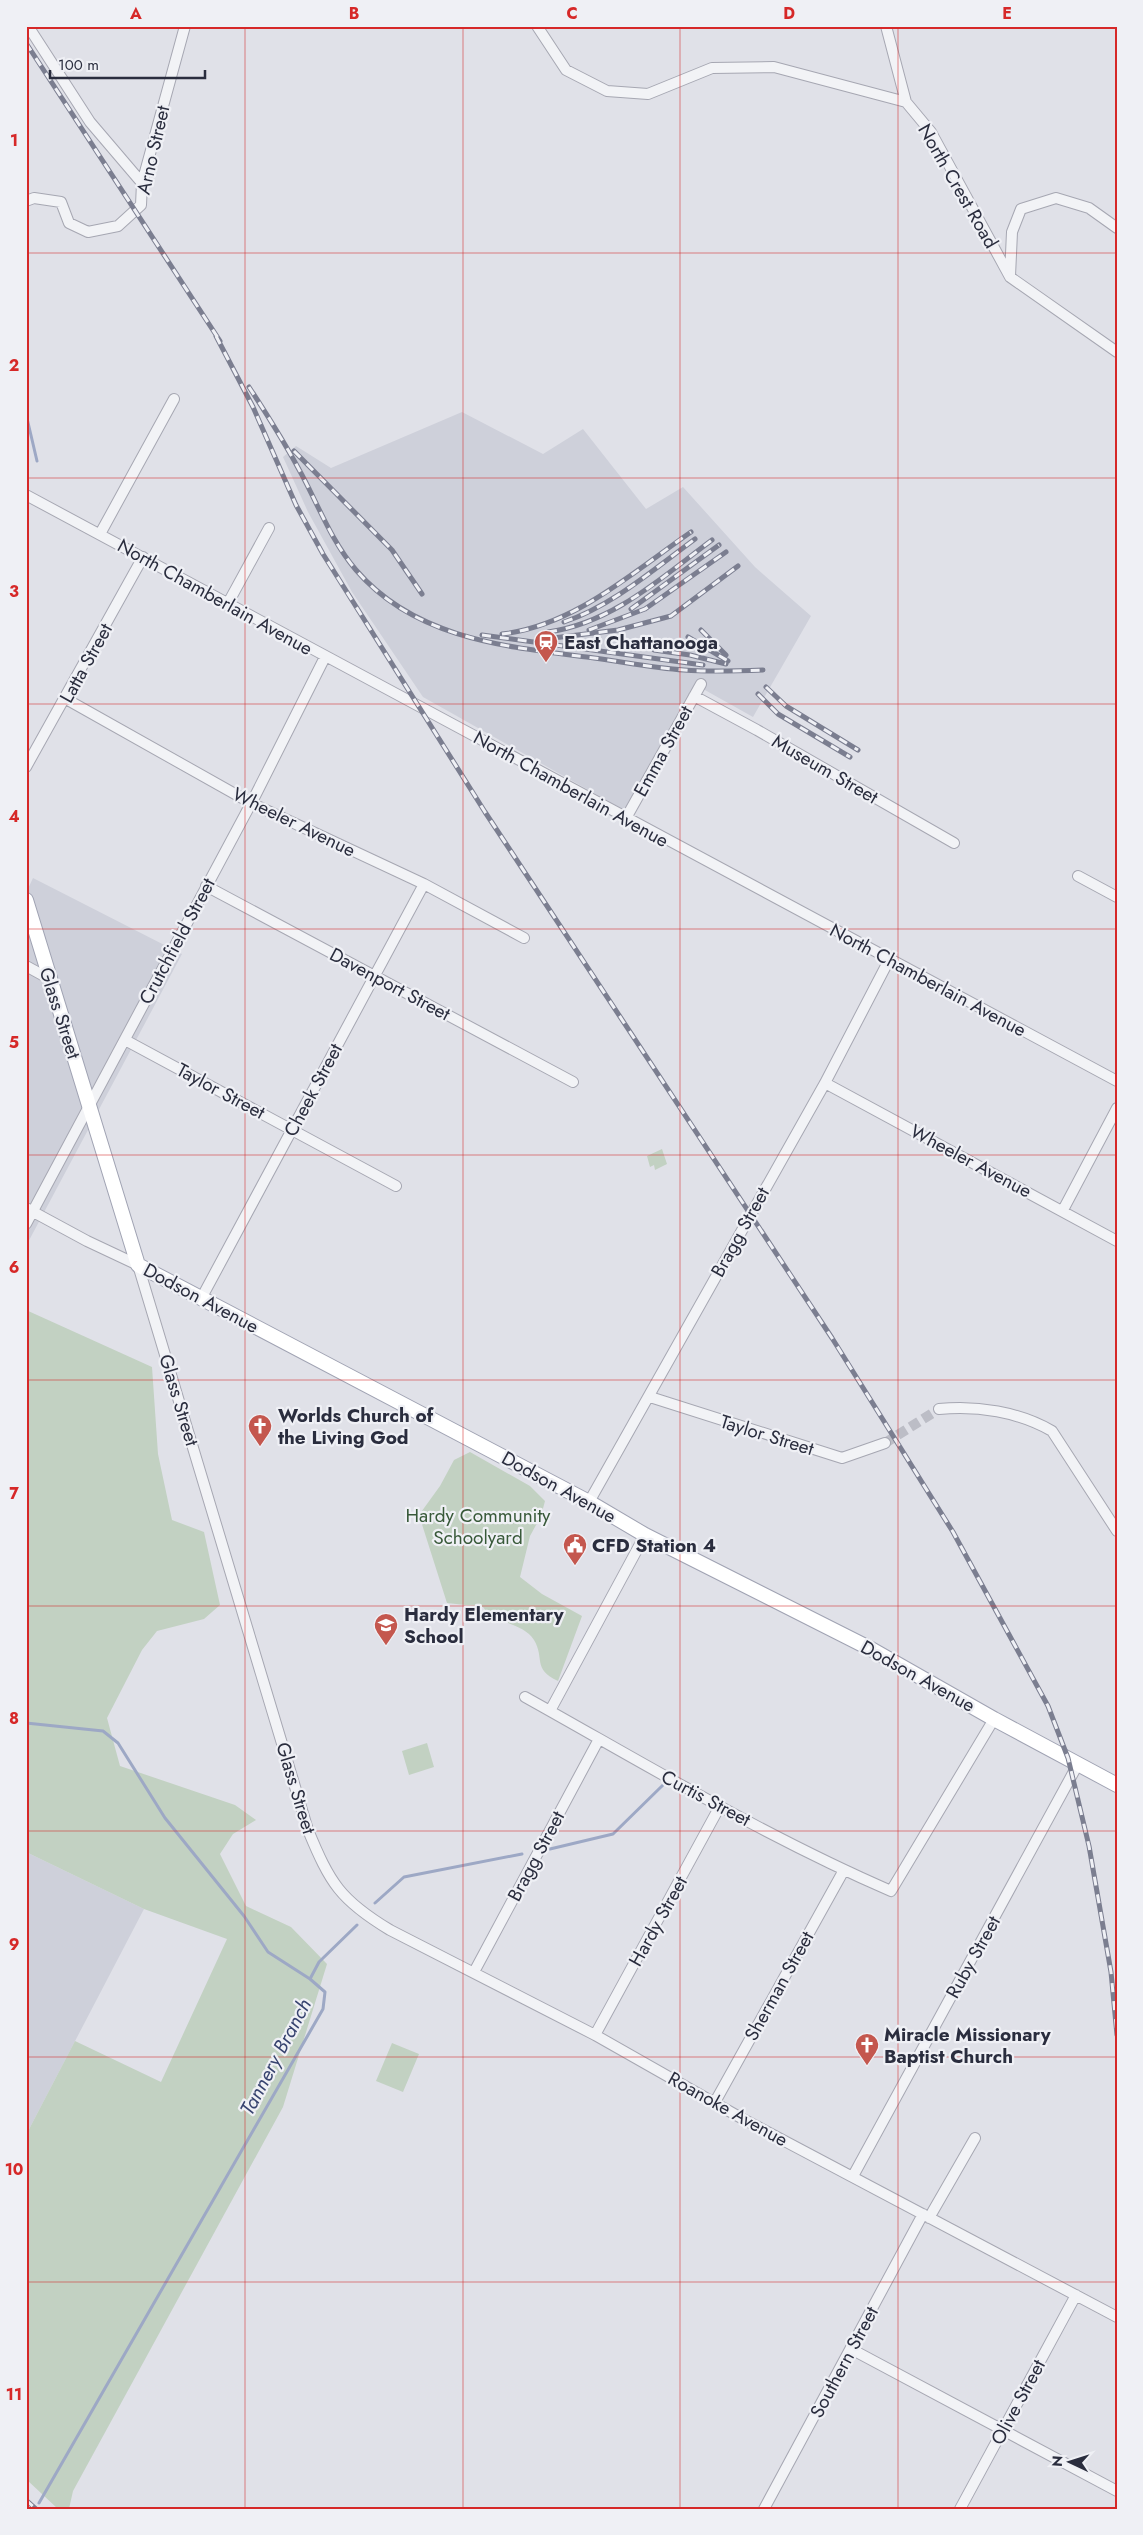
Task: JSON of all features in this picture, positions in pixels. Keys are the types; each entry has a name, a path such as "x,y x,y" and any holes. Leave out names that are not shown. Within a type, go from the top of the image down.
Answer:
{"main road":[{"name":"Glass Street","path":"26,900 48,978 90,1104 138,1265"},
{"name":"Dodson Avenue","path":"138,1265 589,1502 645,1535 871,1649 994,1719 1117,1784"}],"street":[{"path":"28,26 90,122 142,183"},
{"name":"Arno Street","path":"26,201 34,198 61,202 69,223 88,232 118,226 141,205 142,183 185,26"},
{"path":"537,26 566,70 607,91 648,94 712,68 774,67 906,102 886,26"},
{"name":"North Crest Road","path":"906,102 930,132 1010,276 1117,352"},
{"path":"1010,276 1012,232 1021,209 1056,198 1089,208 1117,228"},
{"path":"100,534 174,399"},
{"name":"North Chamberlain Avenue","path":"26,495 143,557 227,605 1117,1081"},
{"path":"227,605 269,528"},
{"name":"Latta Street","path":"26,768 66,699 143,557"},
{"name":"Crutchfield Street","path":"26,1224 29,1210 90,1104 250,803 325,657"},
{"name":"Emma Street","path":"626,818 701,684"},
{"name":"Museum Street","path":"694,696 954,843"},
{"name":"Wheeler Avenue","path":"66,699 250,803 424,884 524,938"},
{"path":"1078,876 1117,897"},
{"name":"Cheek Street","path":"202,1297 424,884"},
{"name":"Davenport Street","path":"206,886 573,1082"},
{"name":"Bragg Street","path":"589,1502 650,1397 825,1083 889,960"},
{"path":"26,966 48,978"},
{"name":"Taylor Street","path":"124,1040 396,1186"},
{"name":"Wheeler Avenue","path":"825,1083 1063,1210 1117,1241"},
{"path":"1063,1210 1117,1108"},
{"name":"Dodson Avenue","path":"29,1210 138,1265"},
{"name":"Glass Street","path":"138,1265 308,1830 324,1867 343,1895"},
{"name":"Taylor Street","path":"650,1397 842,1458 885,1444"},
{"path":"940,1409 977,1407 1041,1425 1052,1431 1117,1531"},
{"path":"551,1709 645,1535"},
{"name":"Curtis Street","path":"525,1697 551,1709 599,1739 720,1806 844,1870 891,1891 994,1719"},
{"name":"Bragg Street","path":"474,1972 599,1739"},
{"name":"Ruby Street","path":"854,2176 1078,1764"},
{"name":"Hardy Street","path":"595,2035 720,1806"},
{"name":"Sherman Street","path":"715,2102 844,1870"},
{"name":"Roanoke Avenue","path":"343,1895 361,1912 390,1930 595,2035 743,2119 854,2176 1117,2317"},
{"name":"Southern Street","path":"764,2509 926,2216 974,2138"},
{"name":"Olive Street","path":"960,2509 1076,2295"},
{"path":"851,2349 1003,2429 1117,2492"}],"shaded area":[{"path":"462,412 543,454 583,429 646,509 683,487 755,567 811,616 753,717 696,685 624,810 423,697 352,592 308,512 283,457 296,446 331,468"},
{"path":"33,878 182,954 26,1246 26,893"},
{"path":"26,1852 144,1909 26,2135"}],"green space":[{"path":"662,1149 667,1164 655,1170 654,1165 650,1167 647,1156"},
{"path":"26,1310 152,1367 158,1454 172,1520 204,1532 220,1605 204,1619 157,1631 142,1650 107,1718 120,1766 235,1805 256,1820 233,1834 220,1854 246,1906 291,1927 327,1964 283,2107 73,2491 69,2509 58,2509 26,2479 26,2135 75,2041 161,2082 227,1939 144,1909 26,1852"},
{"name":"Hardy Community Schoolyard","path":"470,1452 530,1486 545,1501 541,1516 530,1536 520,1577 542,1594 582,1616 558,1681 550,1677 542,1668 537,1646 529,1634 494,1617 483,1607 447,1603 419,1515 440,1486 454,1460"},
{"path":"427,1743 434,1767 409,1775 402,1751"},
{"path":"392,2043 419,2054 403,2092 376,2081"}],"waterway":[{"path":"26,414 37,461"},
{"name":"Tannery Branch","path":"26,1723 103,1731 118,1743 165,1818 244,1916 268,1952 310,1979 325,1992 323,2009 39,2503"},
{"path":"550,1849 613,1834 663,1785"},
{"path":"375,1903 404,1877 522,1854"},
{"path":"310,1979 319,1962 357,1925"}],"tunnel":[{"path":"885,1443 939,1409"}],"railway":[{"path":"26,43 220,341"},
{"path":"216,336 253,407 296,505 323,554 485,812 832,1338 953,1532 1048,1706 1068,1758 1089,1846 1111,1972 1117,2035"},
{"path":"249,387 290,453 347,559 380,593 407,612 435,626 497,644 673,669 694,671 763,670"},
{"path":"294,451 392,550 422,594"},
{"path":"502,634 528,629 578,609 625,580 691,532"},
{"path":"564,622 616,597 695,539"},
{"path":"548,632 572,627 615,609 655,583 712,540"},
{"path":"631,609 719,545"},
{"path":"589,630 645,609 726,552"},
{"path":"545,639 618,630 671,616 738,566"},
{"path":"701,630 726,655"},
{"path":"482,635 703,665"},
{"path":"688,637 728,661"},
{"path":"654,650 690,655 726,664"},
{"path":"766,687 786,706 858,750"},
{"path":"758,694 778,714 850,757"},
{"path":"26,2500 36,2509"}],"place":[{"name":"East Chattanooga","path":"546,663"},
{"name":"Worlds Church of the Living God","path":"260,1447"},
{"name":"CFD Station 4","path":"575,1566"},
{"name":"Hardy Elementary School","path":"386,1646"},
{"name":"Miracle Missionary Baptist Church","path":"867,2066"}]}
